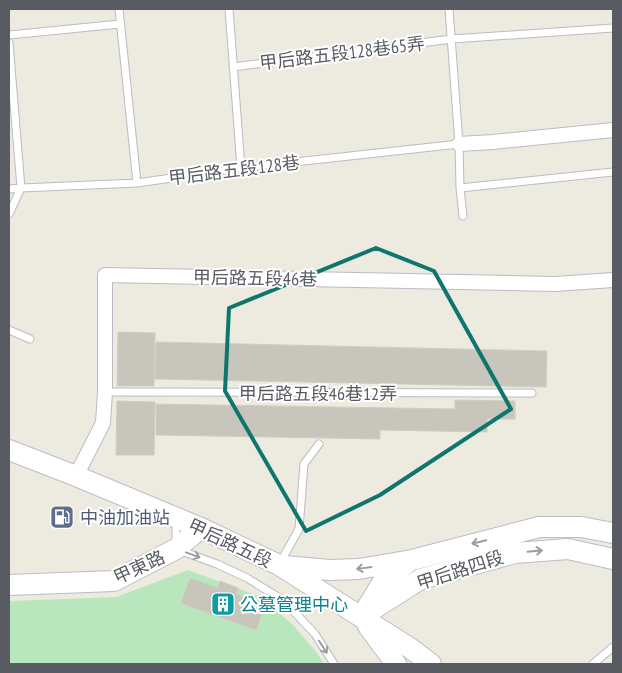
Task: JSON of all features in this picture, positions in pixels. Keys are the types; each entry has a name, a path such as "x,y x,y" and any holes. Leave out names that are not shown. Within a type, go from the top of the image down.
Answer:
{"street":[{"path":"459,144 613,130"},
{"name":"甲后路五段46巷","path":"76,476 103,423 105,392 105,275 555,284 613,280"},
{"name":"甲后路五段","path":"9,450 201,528 279,565 361,616 431,664"},
{"name":"甲后路四段","path":"279,565 330,570 359,569 412,560 539,527 581,526 613,533"},
{"name":"甲東路","path":"9,585 114,581 176,549 201,528"},
{"name":"甲后路四段","path":"361,616 421,579 515,553 568,549 613,559"},
{"name":"甲后路四段","path":"361,616 382,583 412,560"},
{"path":"361,616 396,664"}],"lane":[{"path":"119,9 137,183"},
{"name":"甲后路五段128巷65弄","path":"229,9 241,168"},
{"path":"449,9 463,216"},
{"path":"9,35 120,24"},
{"name":"甲后路五段128巷65弄","path":"233,67 452,39 613,28"},
{"path":"9,44 21,188 9,214"},
{"name":"甲后路五段128巷","path":"9,189 137,183 241,168 459,144"},
{"path":"460,188 613,172"},
{"path":"9,330 30,339"},
{"name":"甲后路五段46巷12弄","path":"105,392 532,393"},
{"path":"279,565 299,529 304,464 319,444"},
{"path":"176,518 176,549 217,564 247,578 283,600 315,634 334,664"},
{"path":"593,664 613,647"}],"highlighted area":[{"path":"376,248 434,271 511,409 380,495 306,531 225,391 229,308"}],"green space":[{"path":"188,570 259,596 293,625 324,664 9,664 9,601 116,597"}],"building":[{"path":"118,332 155,333 154,386 117,386"},
{"path":"156,342 547,351 546,387 155,379"},
{"path":"455,400 515,401 515,419 487,419 487,432 380,430 380,439 156,435 156,404 455,409"},
{"path":"117,401 155,402 154,455 116,455"},
{"name":"公墓管理中心","path":"190,578 218,588 220,581 238,588 236,594 265,605 256,630 181,603"}],"place":[{"name":"中油加油站","path":"62,517"},
{"name":"公墓管理中心","path":"223,604"}]}
